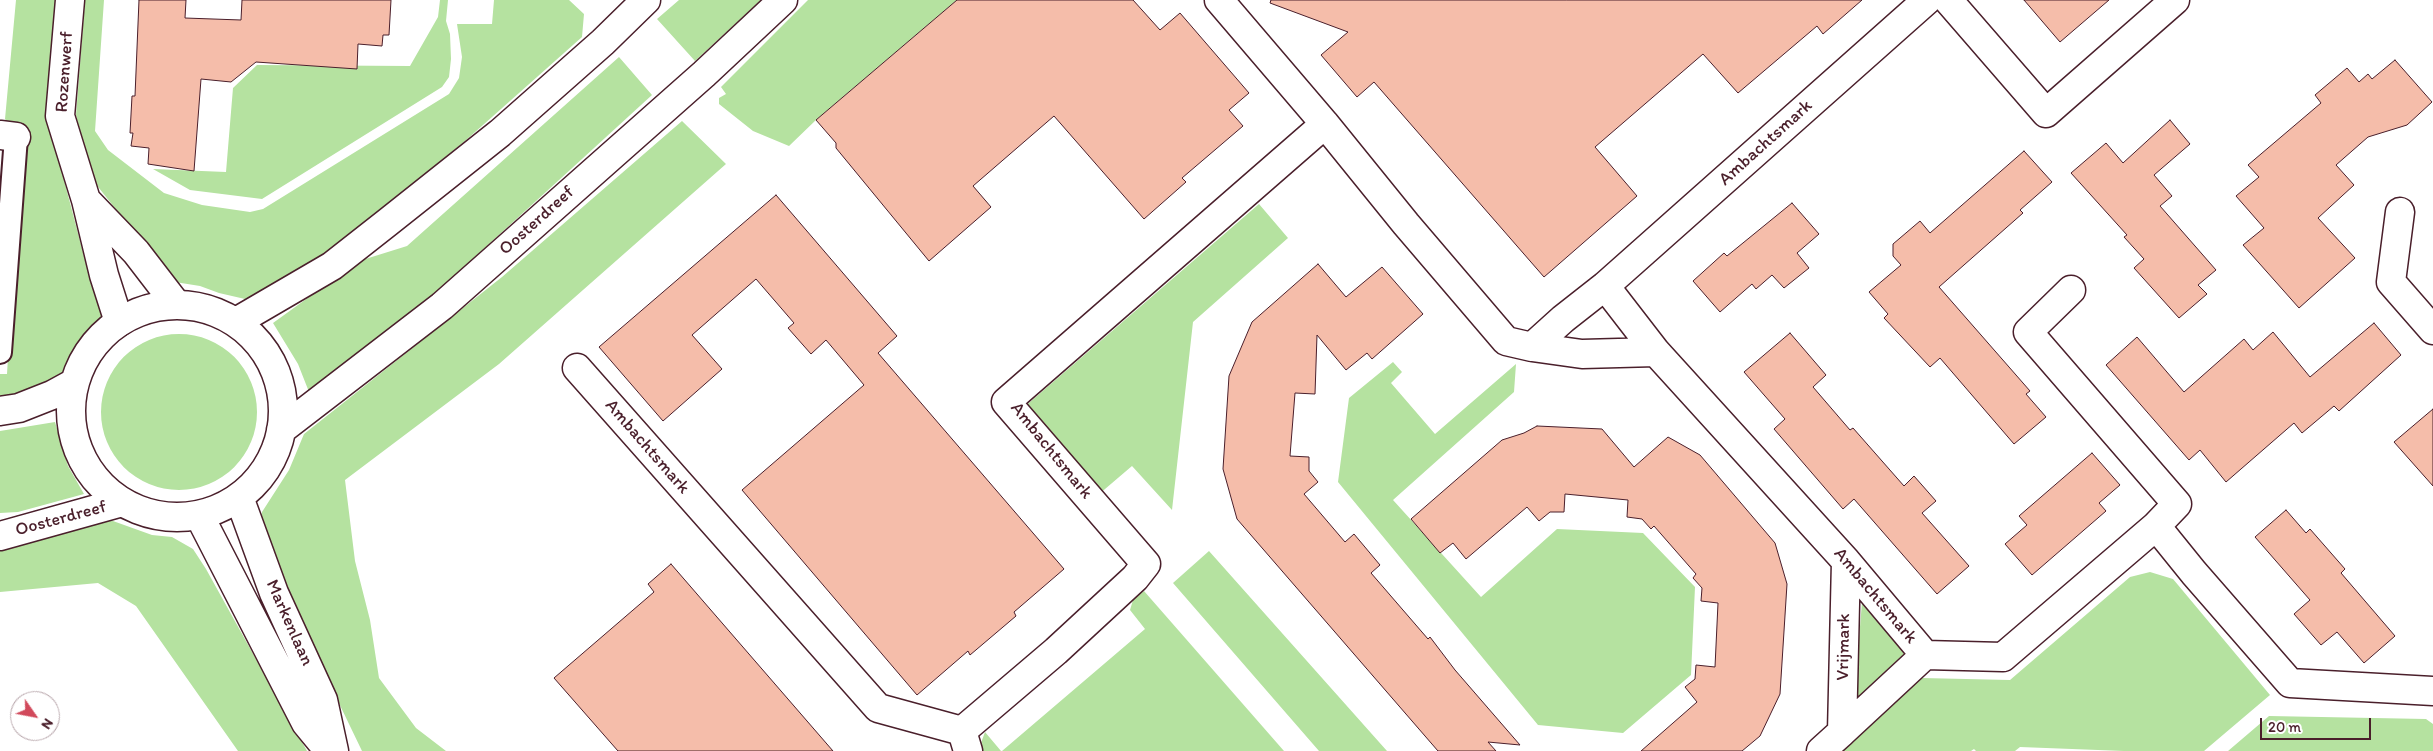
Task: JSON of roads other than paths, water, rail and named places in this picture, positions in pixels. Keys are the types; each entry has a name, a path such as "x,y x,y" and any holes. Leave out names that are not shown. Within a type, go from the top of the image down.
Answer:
{"street":[{"name":"Rozenwerf","path":"70,0 60,116 86,200 104,275 119,322"},
{"name":"Oosterdreef","path":"281,430 442,306 704,74 783,0"},
{"path":"1219,0 1325,124 1406,224 1506,340 1532,347 1582,354 1656,352"},
{"name":"Ambachtsmark","path":"1532,347 1564,318 1605,286 1926,0"},
{"path":"1948,0 2046,113 2175,0"},
{"path":"236,322 339,260 500,133 603,42 640,6"},
{"name":"Ambachtsmark","path":"577,368 878,708 965,741 1056,650 1135,578 1146,564 1006,402 1325,124"},
{"name":"Rozenwerf","path":"86,200 136,252 176,304"},
{"path":"2400,212 2391,282 2433,330"},
{"name":"Ambachtsmark","path":"1605,286 1656,352 1846,561 1925,655 2003,657 2156,526 2178,504 2028,332 2071,290"},
{"path":"176,304 208,309 236,322 265,351 275,369 282,396 281,430 271,461 262,474 239,497 225,506 199,515 159,516 140,511 122,502 88,471 78,451 72,428 70,406 74,383 81,365 91,348 119,322 136,312 156,306 176,304"},
{"path":"0,411 19,408 52,395 74,383"},
{"name":"Markenlaan","path":"239,497 274,593 323,700 334,751"},
{"name":"Oosterdreef","path":"0,536 122,502"},
{"name":"Markenlaan","path":"199,515 306,723 329,751"},
{"path":"2156,526 2194,573 2290,683 2433,691"},
{"name":"Vrijmark","path":"1842,732 1846,561"},
{"path":"1821,751 1925,655"}],"lane":[{"path":"0,352 8,136"}]}
